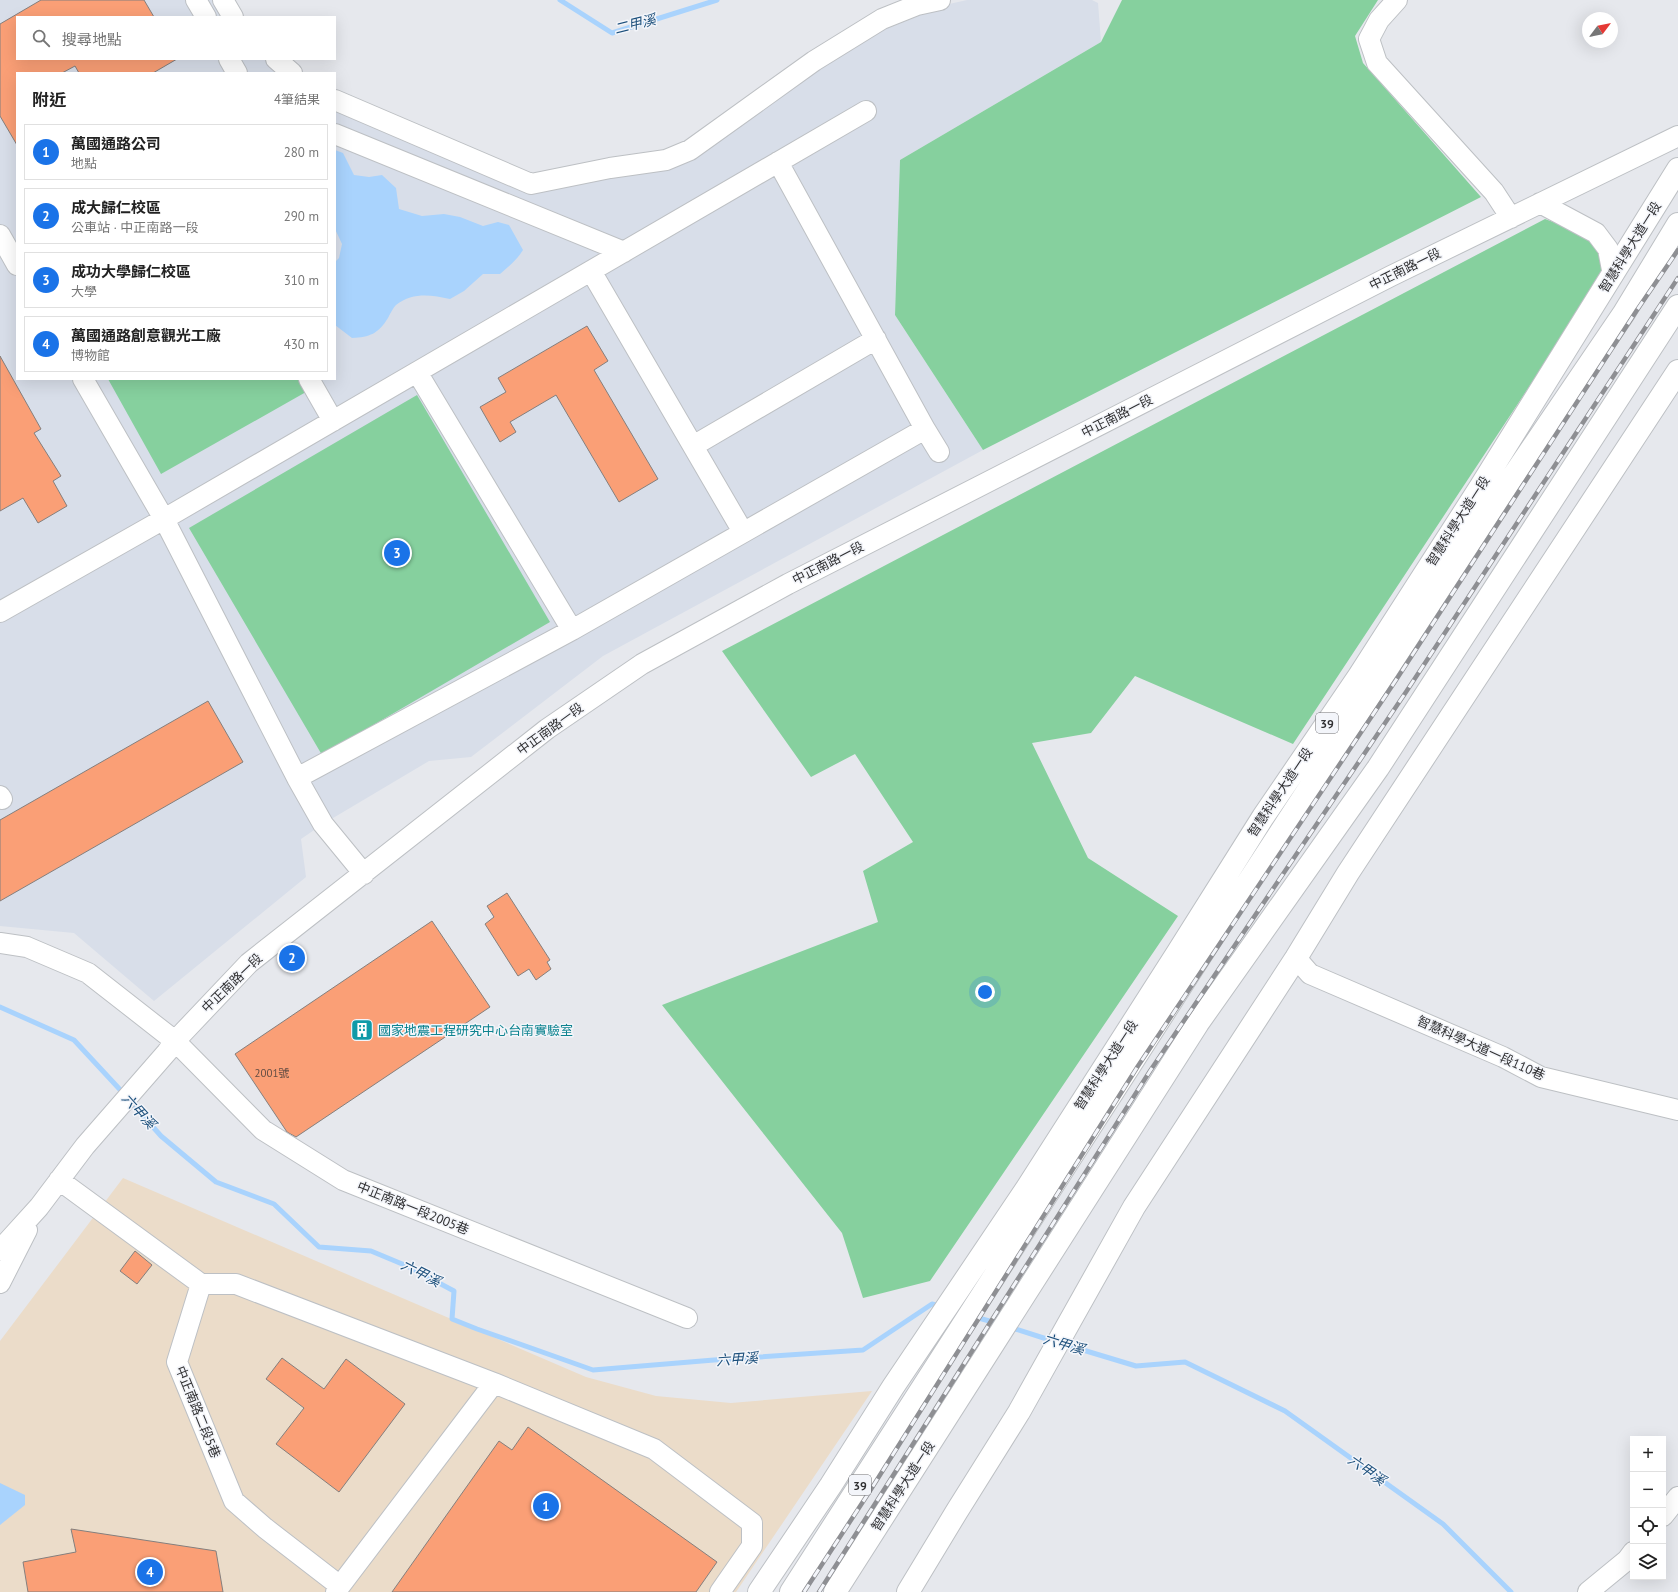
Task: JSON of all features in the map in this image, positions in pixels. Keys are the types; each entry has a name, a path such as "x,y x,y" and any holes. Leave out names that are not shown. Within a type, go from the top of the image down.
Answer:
{"main road":[{"name":"智慧科學大道一段","path":"831,1485 893,1387 971,1273 1170,966 1263,817 1381,642 1481,486 1678,169"},
{"name":"智慧科學大道一段","path":"791,1592 1226,916 1507,485 1624,313 1678,224"},
{"name":"智慧科學大道一段","path":"836,1592 1198,1023 1378,768 1678,306"},
{"path":"908,1592 957,1510 1019,1412 1134,1207 1296,958 1348,873 1678,371"},
{"path":"1381,642 1449,574"},
{"path":"788,1592 831,1485"},
{"name":"39","path":"759,1592 831,1485"}],"street":[{"path":"196,0 205,16"},
{"path":"223,0 232,16"},
{"path":"336,100 531,184 610,168 666,160 690,150 814,61 882,19 917,5 940,0"},
{"path":"1397,0 1379,20 1369,40 1377,63 1494,192 1510,218"},
{"path":"230,60 236,72"},
{"path":"277,60 291,72"},
{"path":"0,612 164,519 866,111"},
{"path":"336,134 624,252"},
{"name":"中正南路一段","path":"39,1207 85,1146 171,1046 249,963 547,729 642,664 788,584 1391,276 1678,136"},
{"path":"778,162 939,452"},
{"path":"1540,203 1596,233 1608,249 1613,275"},
{"path":"0,235 16,263"},
{"path":"591,271 744,532"},
{"path":"693,446 876,339"},
{"path":"418,372 572,630"},
{"path":"84,380 164,519 297,778 323,824 364,874"},
{"path":"310,380 333,420"},
{"path":"297,778 572,630 925,428"},
{"name":"中正南路一段2005巷","path":"0,943 27,947 88,973 263,1130 343,1180 687,1318"},
{"name":"智慧科學大道一段110巷","path":"1296,958 1310,974 1503,1057 1541,1077 1678,1110"},
{"path":"59,1180 201,1284 236,1284 494,1383 654,1449 752,1523 752,1546 720,1592"},
{"path":"0,1250 39,1207"},
{"path":"0,1284 39,1207"},
{"name":"中正南路二段5巷","path":"201,1284 177,1362 234,1501 338,1589"},
{"path":"338,1589 494,1383"},
{"path":"1666,1512 1678,1497"},
{"path":"1588,1592 1630,1556"}],"shaded area":[{"path":"0,0 216,0 225,16 16,16 16,60 269,60 282,72 16,72 16,380 336,380 336,105 536,191 656,168 871,33 918,11 967,0 1092,0 1098,3 1101,42 900,160 895,315 983,450 603,656 471,757 429,761 323,824 301,839 306,877 154,1001 74,933 0,926"},
{"path":"123,1178 586,1377 656,1396 731,1403 872,1391 736,1592 0,1592 0,1341"}],"green space":[{"path":"1122,0 1378,0 1355,36 1363,63 1481,197 983,450 895,315 900,160 1101,42"},
{"path":"1545,219 1592,236 1599,248 1603,275 1293,744 1135,676 1091,733 1032,743 1088,858 1178,916 930,1281 863,1298 842,1233 662,1005 878,922 863,871 913,842 855,754 811,777 722,651"},
{"path":"109,380 299,380 306,392 161,474"},
{"path":"417,395 550,622 322,755 189,528"}],"water":[{"path":"336,150 343,153 354,175 369,177 382,175 396,188 399,209 422,216 444,214 460,217 483,226 498,222 509,225 523,250 521,254 500,274 483,274 464,291 450,299 436,296 416,296 402,301 396,305 381,328 373,334 364,337 352,338 336,326 336,261 339,258 342,244 336,231"},
{"path":"0,1483 25,1495 25,1505 0,1525"}],"building":[{"path":"41,0 144,0 153,16 16,16 16,60 175,60 155,72 78,72 75,66 64,72 16,72 16,143 0,116 0,24"},
{"path":"587,326 608,361 594,370 658,479 619,502 556,395 510,422 516,432 500,442 480,407 506,392 498,378"},
{"path":"0,356 41,429 34,433 61,476 53,481 67,506 38,523 23,498 0,511"},
{"path":"208,701 243,762 0,901 0,820"},
{"path":"507,893 550,960 547,962 551,969 536,980 529,969 518,976 485,924 494,917 487,906"},
{"name":"國家地震工程研究中心台南實驗室","path":"432,921 490,1007 296,1137 287,1132 235,1054"},
{"path":"135,1251 152,1265 137,1284 120,1271"},
{"path":"282,1358 324,1389 346,1359 405,1404 339,1492 276,1444 304,1408 266,1379"},
{"path":"528,1427 717,1562 696,1592 392,1592 499,1441 512,1450"},
{"path":"71,1529 216,1551 223,1592 28,1592 23,1562 76,1552"}],"waterway":[{"name":"二甲溪","path":"560,0 612,33 717,0"},
{"name":"六甲溪","path":"0,1007 74,1040 125,1095"},
{"name":"六甲溪","path":"130,1101 161,1136 216,1182 274,1204 319,1247 371,1251 407,1266 454,1291 452,1319 593,1370 863,1350 932,1304 940,1306"},
{"name":"六甲溪","path":"975,1317 1000,1324"},
{"name":"六甲溪","path":"1009,1327 1053,1341"},
{"name":"六甲溪","path":"1063,1344 1136,1366 1185,1362 1285,1411 1443,1524 1511,1592"}],"railway":[{"path":"804,1592 868,1494 1138,1066 1396,680 1637,310 1678,250"},
{"path":"819,1592 1150,1071 1406,692 1678,278"}],"place":[{"name":"成功大學歸仁校區","path":"397,553"},
{"name":"成大歸仁校區","path":"292,958"},
{"name":"國家地震工程研究中心台南實驗室","path":"362,1030"},
{"name":"萬國通路公司","path":"546,1506"},
{"name":"萬國通路創意觀光工廠","path":"150,1572"}]}
